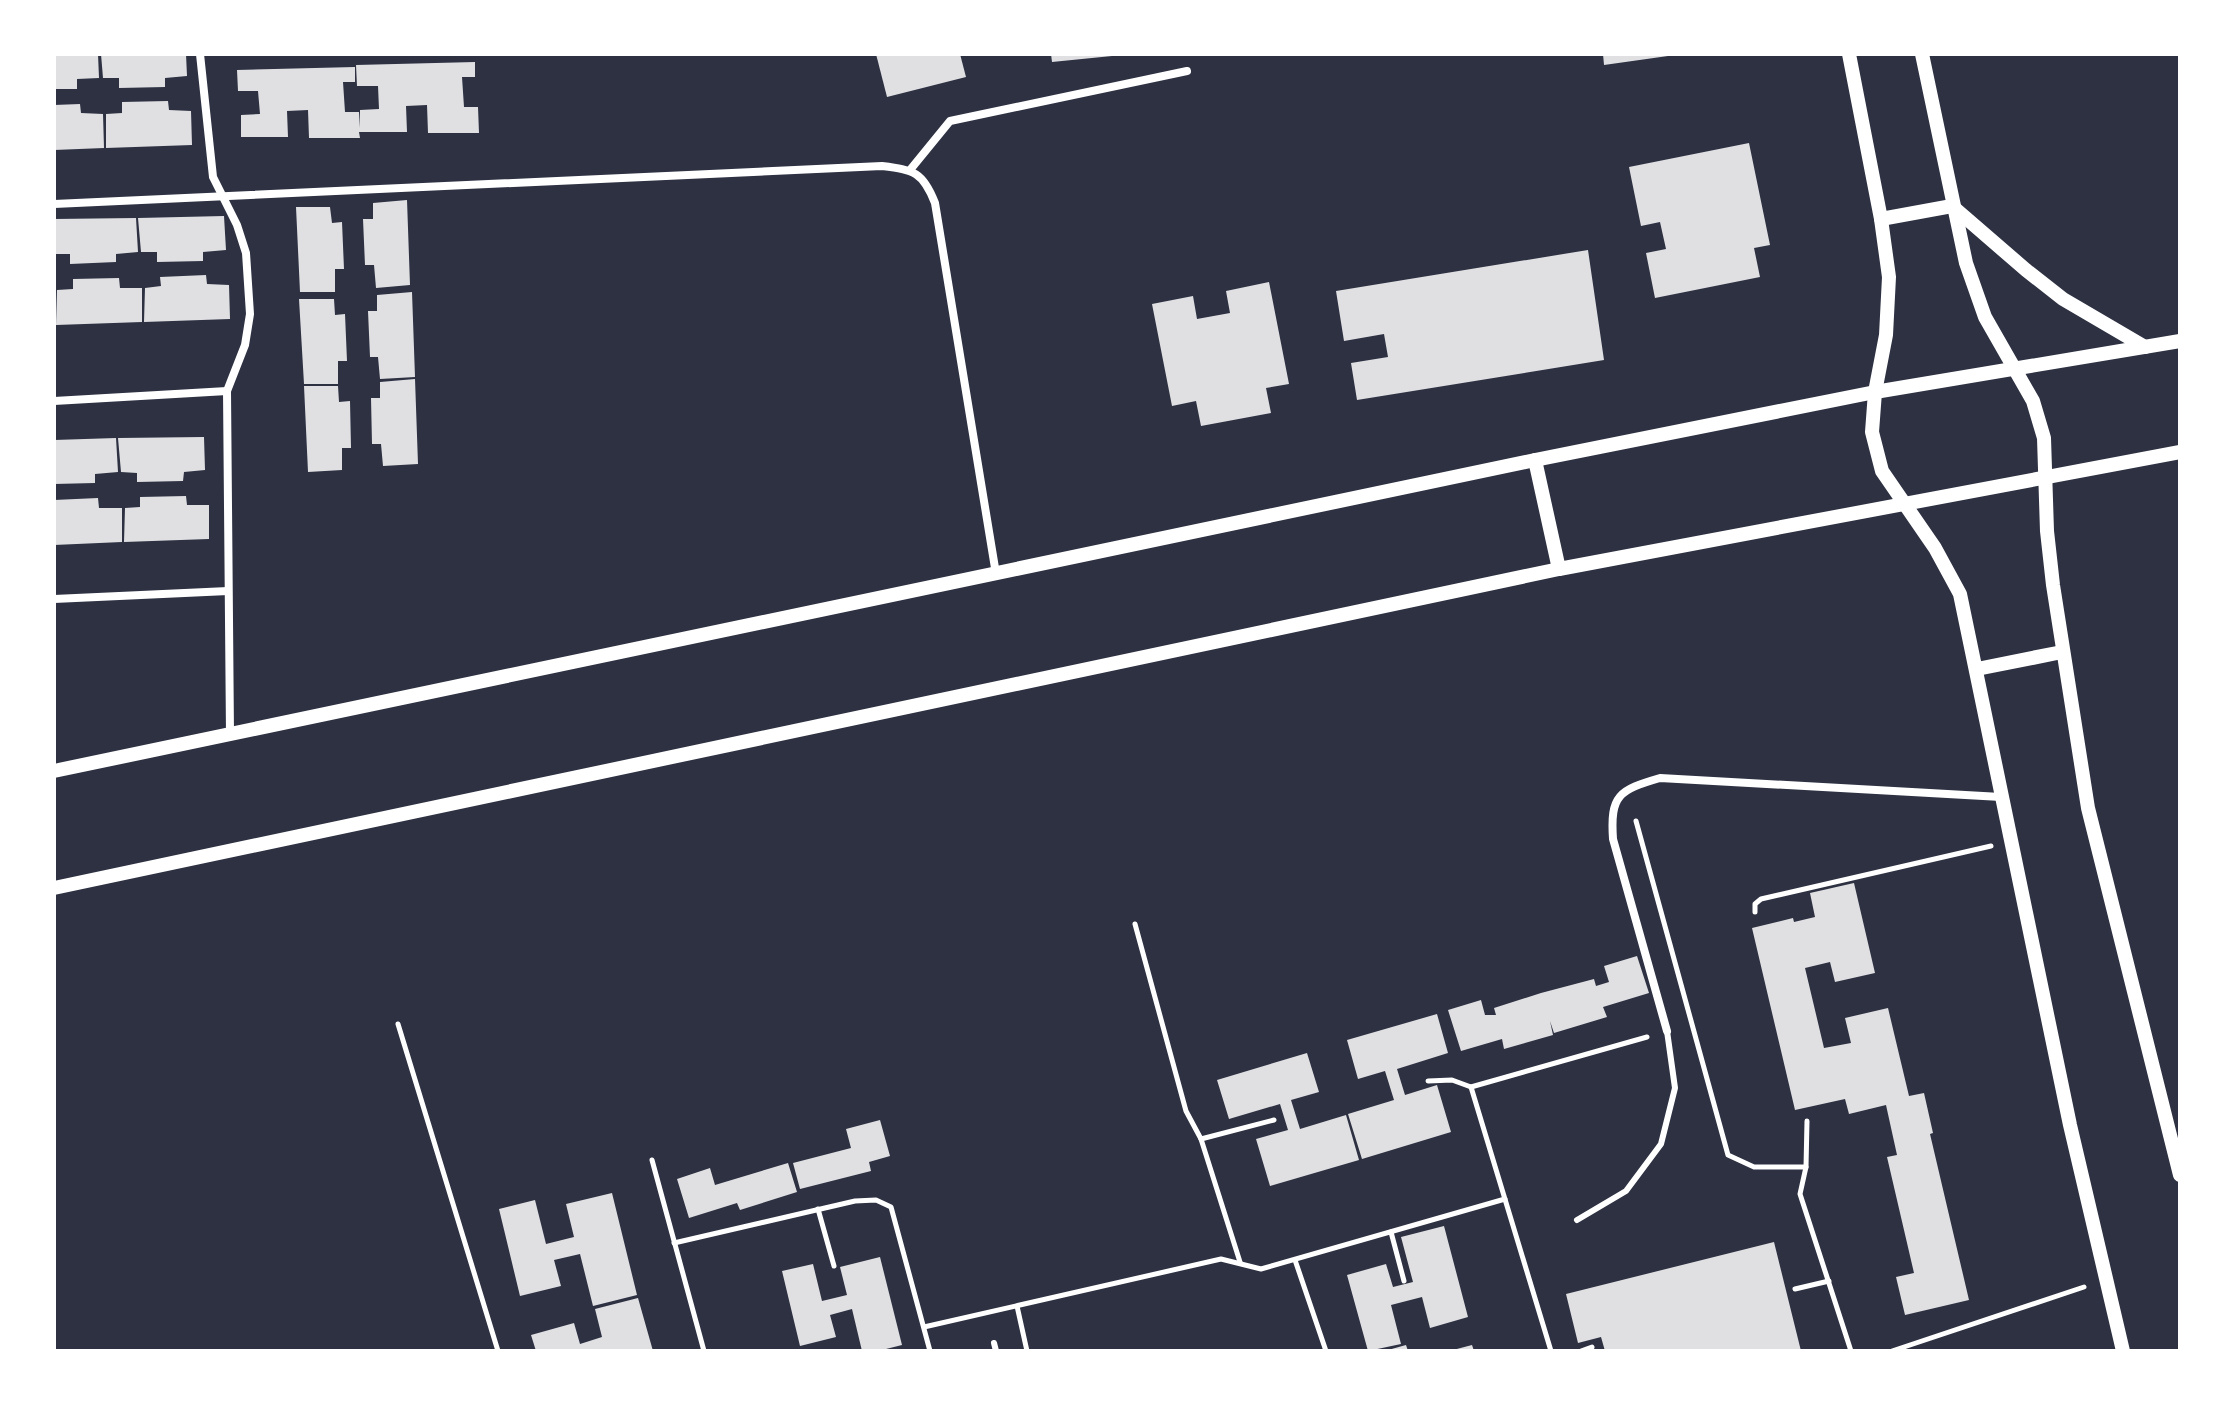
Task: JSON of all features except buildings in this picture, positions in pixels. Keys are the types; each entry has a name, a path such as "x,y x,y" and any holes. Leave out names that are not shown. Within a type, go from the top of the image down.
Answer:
{"street":[{"path":"200,54 213,177 237,225 246,253 250,314 245,345 227,391 230,734"},
{"path":"1849,54 1889,277 1886,335 1875,392 1872,432 1882,471 1935,548 1960,594 2070,1125 2123,1351"},
{"path":"1922,54 1966,263 1985,317 2033,401 2044,438 2047,531 2062,652 2088,808 2180,1175"},
{"path":"910,170 950,121 1187,71"},
{"path":"54,204 866,167 910,170 927,182 935,203 996,574"},
{"path":"1881,219 1952,206"},
{"path":"1952,206 2063,299 2145,347"},
{"path":"54,771 1535,460 1875,392 2180,341"},
{"path":"54,401 227,391"},
{"path":"54,888 1559,569 2180,452"},
{"path":"1535,460 1559,569"},
{"path":"54,599 228,591"},
{"path":"1977,669 2062,652"},
{"path":"1667,1031 1613,839 1611,811 1626,788 1660,778 2001,797"}],"lane":[{"path":"1577,1220 1626,1191 1661,1144 1675,1088 1667,1031"}],"path":[{"path":"1626,788 1728,1155 1754,1167 1806,1167"},
{"path":"1755,912 1755,904 1761,899 2010,841"},
{"path":"1135,924 1186,1111 1201,1139 1241,1263"},
{"path":"398,1024 498,1351"},
{"path":"1428,1081 1452,1080 1471,1087 1667,1031"},
{"path":"1471,1087 1551,1351"},
{"path":"1201,1139 1274,1120"},
{"path":"1807,1121 1806,1167 1800,1194 1851,1351"},
{"path":"652,1160 704,1351"},
{"path":"924,1327 1221,1259 1261,1269 1505,1199"},
{"path":"674,1243 855,1201 876,1200 891,1207 930,1351"},
{"path":"818,1209 834,1266"},
{"path":"1391,1232 1404,1281"},
{"path":"1295,1260 1326,1351"},
{"path":"1892,1351 2106,1280"},
{"path":"1795,1289 1829,1281"},
{"path":"1017,1306 1027,1351"},
{"path":"1581,1351 1592,1347"}]}
